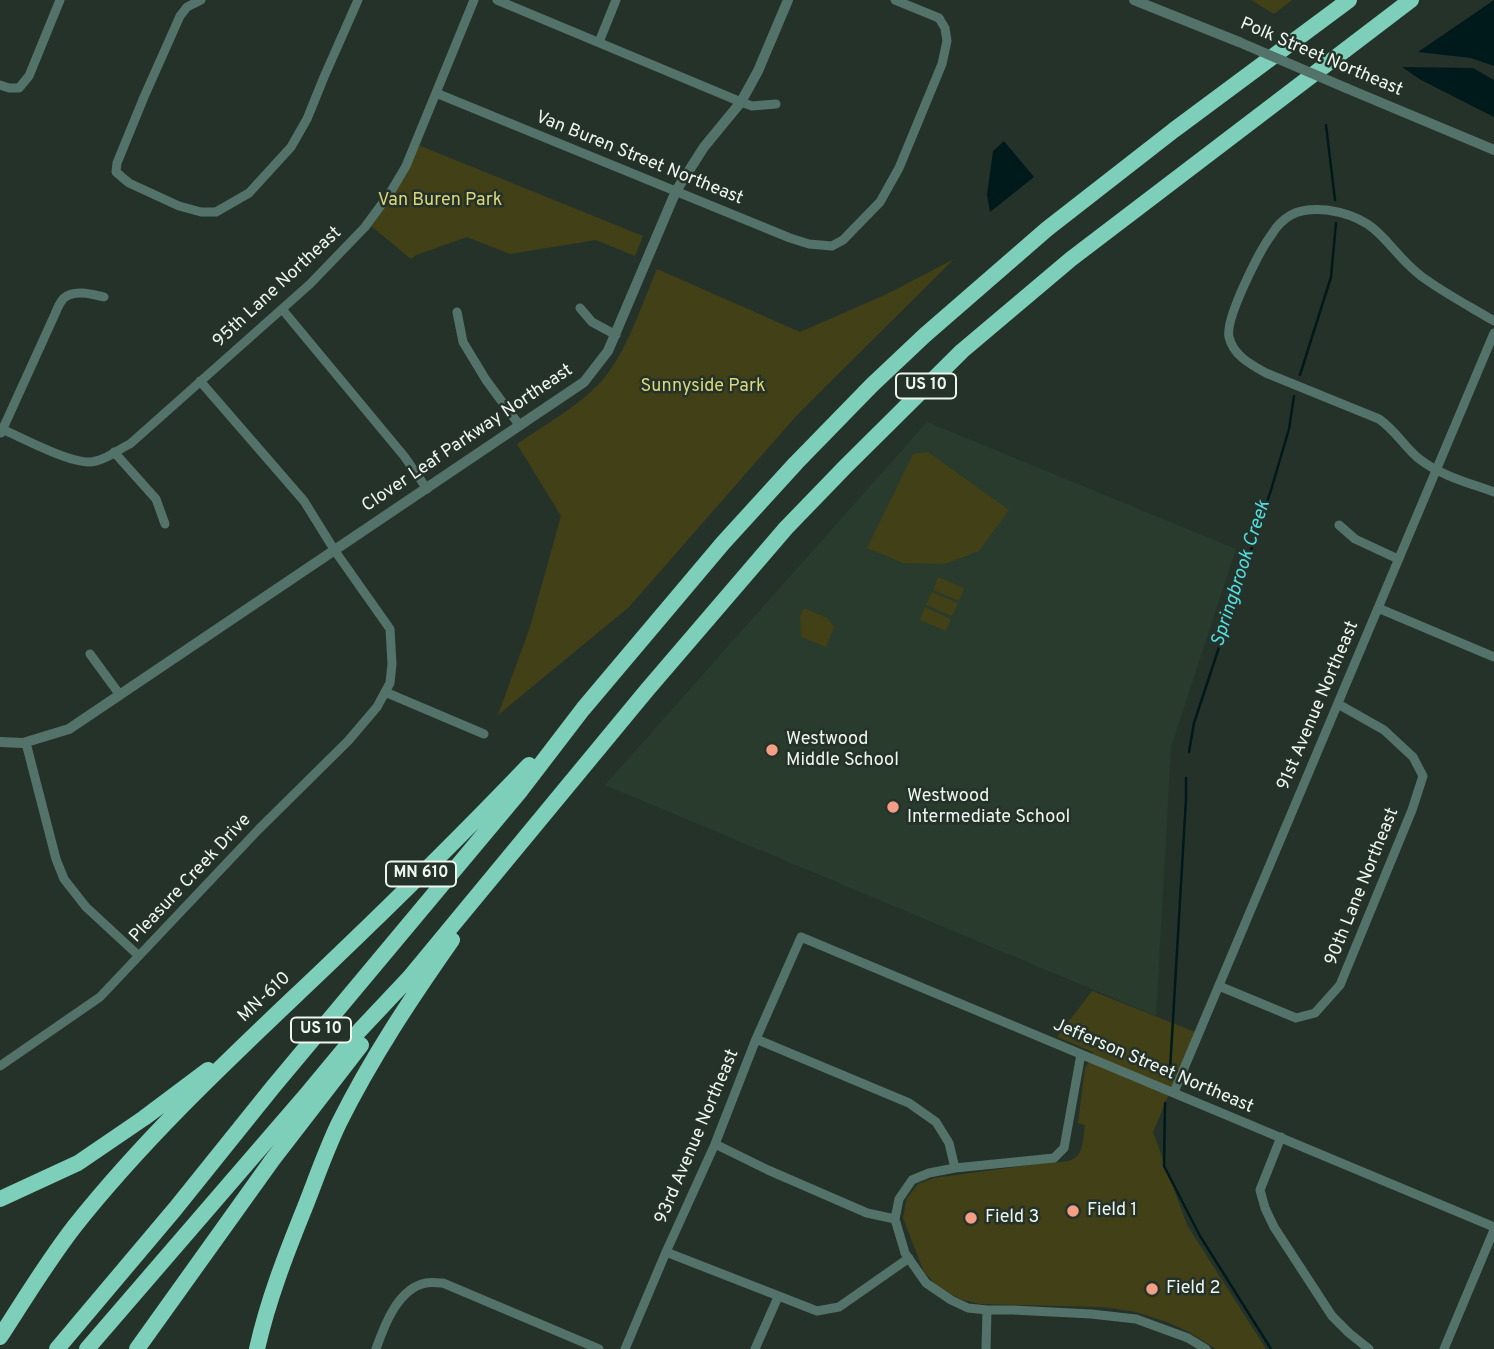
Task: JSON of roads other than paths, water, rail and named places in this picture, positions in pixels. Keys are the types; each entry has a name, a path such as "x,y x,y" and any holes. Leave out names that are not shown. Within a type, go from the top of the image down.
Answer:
{"highway":[{"name":"US 10","path":"57,1349 512,801 583,709 723,543 796,463 925,335 1047,229 1349,0"},
{"name":"US 10","path":"87,1349 360,1030 408,978 647,690 786,528 962,351 1071,258 1410,0"},
{"name":"MN-610","path":"0,1337 73,1228 147,1142 403,893 583,709"},
{"path":"257,1349 286,1252 338,1125 403,1010 515,849"},
{"path":"137,1349 273,1159 374,1028 408,978"},
{"path":"0,1199 78,1163 144,1118 254,1035"},
{"path":"266,1349 307,1202"}],"street":[{"path":"0,85 9,89 19,88 29,76 60,0"},
{"path":"201,0 187,7 180,16 139,108 117,163 116,172 129,183 179,206 201,212 216,212 249,193 291,147 307,118 358,0"},
{"name":"95th Lane Northeast","path":"1,431 76,460 90,462 106,458 130,444 310,284 365,227 406,166 474,0"},
{"path":"497,0 741,102 752,106 776,104"},
{"path":"599,42 616,0"},
{"name":"Clover Leaf Parkway Northeast","path":"0,742 26,743 69,729 584,382 602,361 616,335 676,191 704,147 741,102 758,71 788,0"},
{"name":"Van Buren Street Northeast","path":"436,93 801,242 832,246 843,240 878,205 900,168 942,64 947,41 945,28 939,18 895,0"},
{"name":"Polk Street Northeast","path":"1135,0 1494,150"},
{"path":"304,104 316,96"},
{"path":"1494,321 1448,296 1418,273 1370,224 1355,216 1307,209 1289,216 1260,253 1229,326 1229,338 1237,354 1250,364 1379,419 1390,426 1419,459 1436,470 1494,492"},
{"path":"1,431 63,298 72,293 90,293 104,297"},
{"path":"580,308 592,322 616,335"},
{"path":"282,309 404,456 427,489"},
{"path":"457,312 463,342 486,380 520,426"},
{"name":"91st Avenue Northeast","path":"1174,1092 1494,333"},
{"path":"201,381 304,501 335,551 390,629 392,664 390,683 385,692 484,734"},
{"path":"114,452 156,499 165,524"},
{"path":"1339,525 1356,539 1398,559"},
{"path":"1378,608 1494,657"},
{"path":"90,654 120,695"},
{"name":"Pleasure Creek Drive","path":"0,1066 100,997 348,741 377,707 385,692"},
{"name":"90th Lane Northeast","path":"1219,986 1296,1018 1315,1013 1340,985 1412,810 1423,776 1413,757 1384,730 1338,704"},
{"path":"26,743 56,859 64,879 86,907 139,956"},
{"name":"93rd Avenue Northeast","path":"625,1349 715,1144 801,937"},
{"name":"Jefferson Street Northeast","path":"801,937 1494,1228"},
{"path":"757,1039 909,1103 936,1122 949,1143 955,1168"},
{"path":"1080,1054 1064,1147 1054,1158 929,1172 912,1180 899,1199 895,1219 905,1253 926,1283 968,1308 1136,1319 1188,1338 1206,1349"},
{"path":"1282,1137 1260,1190 1265,1208 1274,1227 1332,1316 1368,1349"},
{"path":"715,1144 867,1213 895,1219"},
{"path":"1444,1349 1494,1228"},
{"path":"666,1252 817,1311 839,1307 909,1258"},
{"path":"376,1349 387,1318 407,1292 423,1283 443,1283 598,1349"},
{"path":"755,1349 778,1297"},
{"path":"986,1349 987,1310"}],"water":[{"path":"1494,0 1494,66 1471,58 1418,52"},
{"path":"1402,67 1473,68 1494,80 1494,117 1421,80"},
{"path":"1004,141 1034,177 990,212 987,195 993,151"}],"waterway":[{"name":"Springbrook Creek","path":"1326,125 1335,200"},
{"name":"Springbrook Creek","path":"1300,375 1331,277 1336,223"},
{"name":"Springbrook Creek","path":"1189,752 1194,723 1289,429 1294,396"},
{"name":"Springbrook Creek","path":"1170,1070 1186,778"},
{"name":"Springbrook Creek","path":"1165,1103 1164,1166 1200,1236 1271,1349"}],"place":[{"name":"Westwood Middle School","path":"772,750"},
{"name":"Westwood Intermediate School","path":"893,807"},
{"name":"Field 1","path":"1073,1211"},
{"name":"Field 3","path":"971,1218"},
{"name":"Field 2","path":"1152,1289"}],"park label":[{"name":"Van Buren Park","path":"440,201"},
{"name":"Sunnyside Park","path":"703,387"}]}
